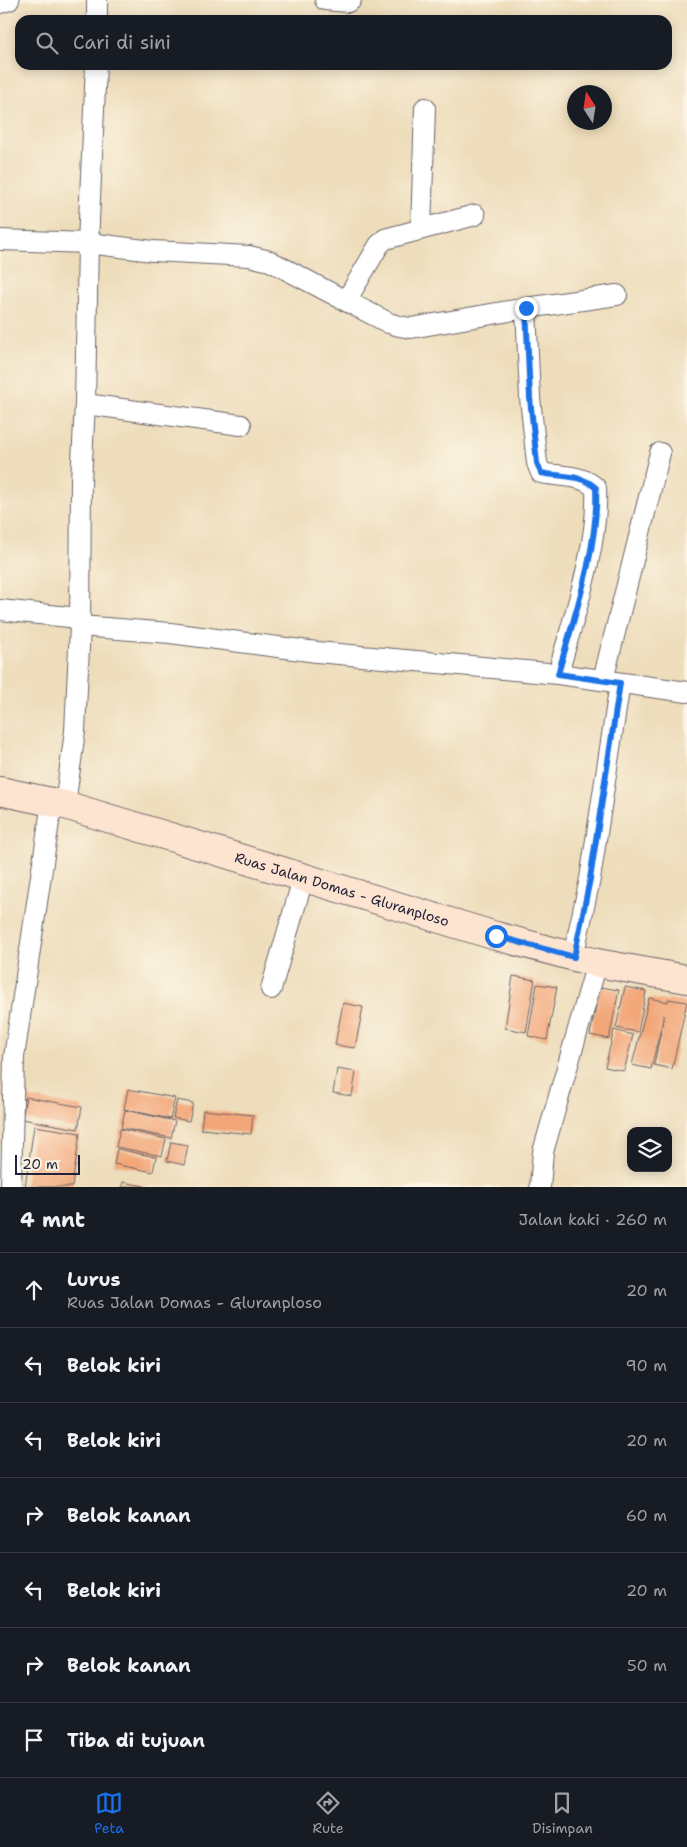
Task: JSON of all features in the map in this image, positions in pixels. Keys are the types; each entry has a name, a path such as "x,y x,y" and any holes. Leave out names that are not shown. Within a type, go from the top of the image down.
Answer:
{"main road":[{"name":"Ruas Jalan Domas - Gluranploso","path":"0,791 58,804 496,936 585,960 687,979"}],"street":[{"path":"0,3 9,0"},
{"path":"97,0 97,15"},
{"path":"325,0 348,2 351,0"},
{"path":"11,1187 14,1057 58,804 76,731 88,243 96,70"},
{"path":"421,230 425,108"},
{"path":"346,302 379,245 385,239 476,215"},
{"path":"0,240 88,243 153,251 249,256 270,261 389,324 412,328 526,308 617,295"},
{"path":"526,308 530,398 537,463 541,473 582,478 589,481 596,488 591,551 558,674"},
{"path":"85,404 241,425"},
{"path":"540,1187 543,1152 585,960 590,879 612,682 660,452"},
{"path":"0,610 326,653 558,674 687,692"},
{"path":"270,989 303,879"}],"building":[{"path":"513,976 535,980 526,1032 505,1028"},
{"path":"537,984 557,987 547,1040 528,1036"},
{"path":"600,987 619,990 609,1039 590,1035"},
{"path":"625,987 646,991 638,1032 616,1028"},
{"path":"649,998 668,1002 668,999 687,1002 672,1069 654,1065 664,1015 651,1069 632,1065"},
{"path":"343,1003 363,1007 355,1048 335,1045"},
{"path":"614,1030 633,1035 624,1071 605,1067"},
{"path":"337,1069 356,1072 352,1096 333,1093"},
{"path":"128,1089 175,1098 170,1119 124,1109"},
{"path":"26,1097 82,1107 78,1129 22,1119"},
{"path":"177,1100 193,1103 189,1121 173,1118"},
{"path":"125,1110 175,1121 171,1138 121,1128"},
{"path":"203,1110 253,1115 251,1134 201,1129"},
{"path":"34,1126 80,1133 72,1187 25,1187"},
{"path":"120,1129 166,1139 162,1156 116,1147"},
{"path":"171,1142 188,1145 184,1165 167,1161"},
{"path":"117,1149 156,1157 153,1172 114,1164"},
{"path":"123,1182 144,1186 144,1187 122,1187"}],"route":[{"path":"496,936 574,957 590,879 620,683 558,674 591,551 596,488 589,481 582,478 541,473 537,463 530,398 526,308"}]}
